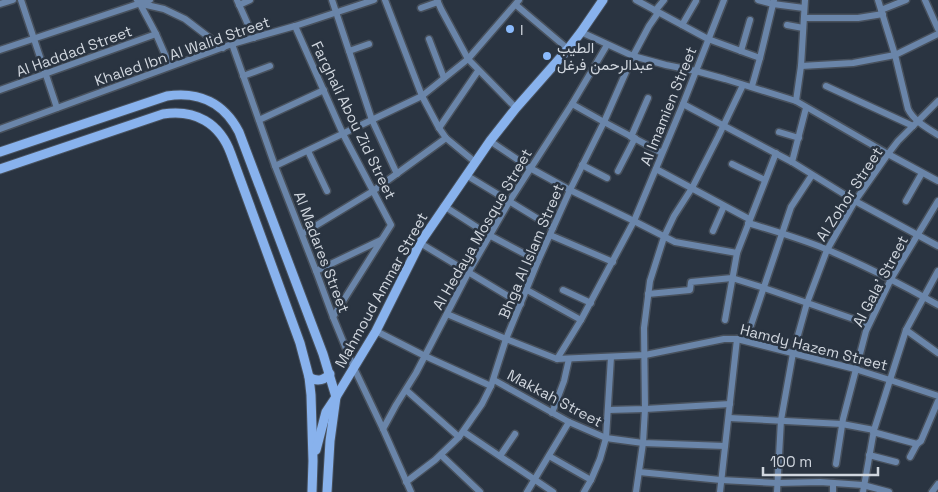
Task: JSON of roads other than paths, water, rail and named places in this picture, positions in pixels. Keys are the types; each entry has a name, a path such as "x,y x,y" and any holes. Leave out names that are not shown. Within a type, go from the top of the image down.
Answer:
{"street":[{"path":"0,4 13,0"},
{"path":"21,0 57,108"},
{"path":"0,50 139,2 150,0"},
{"path":"250,0 238,2 254,38"},
{"path":"332,0 372,120 397,174"},
{"name":"Khaled Ibn Al Walid Street","path":"0,129 232,44 374,0"},
{"path":"385,0 422,96 439,128 446,138 475,162"},
{"name":"Mahmoud Ammar Street","path":"313,461 326,412 376,331 420,243 490,141 516,108 568,49 603,0"},
{"path":"636,0 708,39 760,58"},
{"name":"Bhga Al Islam Street","path":"406,482 441,455 462,434 482,404 492,383 506,339 551,232 604,122 633,56 664,0"},
{"name":"Al Imamien Street","path":"557,359 591,303 634,221 724,0"},
{"path":"758,0 804,8"},
{"path":"796,101 805,0"},
{"path":"878,0 895,55 908,109 915,124"},
{"path":"804,18 858,18 882,12 906,0"},
{"path":"925,0 938,28"},
{"path":"421,8 438,1 468,59 516,108"},
{"path":"682,25 696,1"},
{"path":"139,2 170,66"},
{"path":"139,2 164,9 185,19 223,48"},
{"path":"275,166 422,96 468,59 517,2 568,49"},
{"path":"752,86 773,2"},
{"path":"741,51 750,20"},
{"path":"787,25 803,28"},
{"name":"Farghali Abou Zid Street","path":"295,26 344,134 392,225 382,239"},
{"path":"581,32 633,56 666,65 696,70 796,101 938,181"},
{"name":"Al Haddad Street","path":"0,90 156,34"},
{"path":"800,66 853,63 895,55 938,34"},
{"path":"428,39 444,78"},
{"name":"Al Madares Street","path":"232,44 275,166 333,317 354,368 411,492"},
{"path":"349,51 369,44"},
{"name":"Al Hedaya Mosque Street","path":"383,429 509,202 572,104 607,45"},
{"path":"243,76 270,66"},
{"path":"439,128 478,71"},
{"path":"636,492 643,443 645,409 644,328 650,281 664,237 674,216 692,188 742,85"},
{"path":"826,86 938,135"},
{"path":"259,120 324,90"},
{"path":"0,152 166,96 184,95 209,101 230,117 239,132 330,374 336,397 330,440 327,492"},
{"path":"618,171 648,98"},
{"name":"Al Zohor Street","path":"777,492 781,420 793,353 806,303 827,250 855,202 888,154 938,101"},
{"path":"572,104 662,153"},
{"path":"683,104 776,153 855,202 938,246"},
{"path":"792,162 806,108"},
{"path":"0,169 163,114 179,113 202,118 220,133 229,146 300,343 309,377 312,395 312,492"},
{"path":"779,132 799,138"},
{"path":"302,234 374,191 446,138"},
{"path":"490,141 530,168 570,190 674,242 737,253"},
{"path":"308,151 326,191"},
{"path":"725,320 737,253 776,153"},
{"path":"732,164 765,180"},
{"path":"582,165 607,178"},
{"path":"656,169 749,221 827,250 892,279 938,305"},
{"path":"906,201 922,173"},
{"path":"466,175 509,202 551,232 613,262"},
{"path":"746,340 791,207 812,175"},
{"name":"Al Gala' Street","path":"836,464 842,424 868,324 938,201"},
{"path":"444,206 490,235 538,261"},
{"path":"713,231 724,206"},
{"path":"316,271 382,239"},
{"path":"333,317 382,239"},
{"path":"420,243 521,304"},
{"path":"863,489 873,431 906,330 938,272"},
{"path":"648,294 690,290 691,282 732,278 868,324"},
{"path":"527,290 581,320"},
{"path":"563,290 591,303"},
{"name":"Hamdy Hazem Street","path":"447,314 557,359 645,355 724,338 737,339 855,370 938,396"},
{"path":"906,330 938,353"},
{"name":"Makkah Street","path":"376,331 425,356 492,383 569,422 606,438 643,443 726,446"},
{"path":"720,492 737,339"},
{"path":"584,492 600,459 606,438 611,356"},
{"path":"552,413 564,381 569,359"},
{"path":"309,377 322,380 330,374"},
{"path":"406,390 462,434 500,456 553,492"},
{"path":"910,457 917,444 921,441 938,401"},
{"path":"608,410 730,404"},
{"path":"729,418 842,424 917,444"},
{"path":"527,492 569,422"},
{"path":"500,456 515,434"},
{"path":"441,455 480,492"},
{"path":"549,456 591,480"},
{"path":"869,456 896,462"},
{"path":"640,472 721,480 833,483 890,492"},
{"path":"832,492 833,483"},
{"path":"932,492 938,484"}],"place":[{"name":"ا","path":"510,29"},
{"name":"الطيب عبدالرحمن فرغل","path":"547,56"}]}
